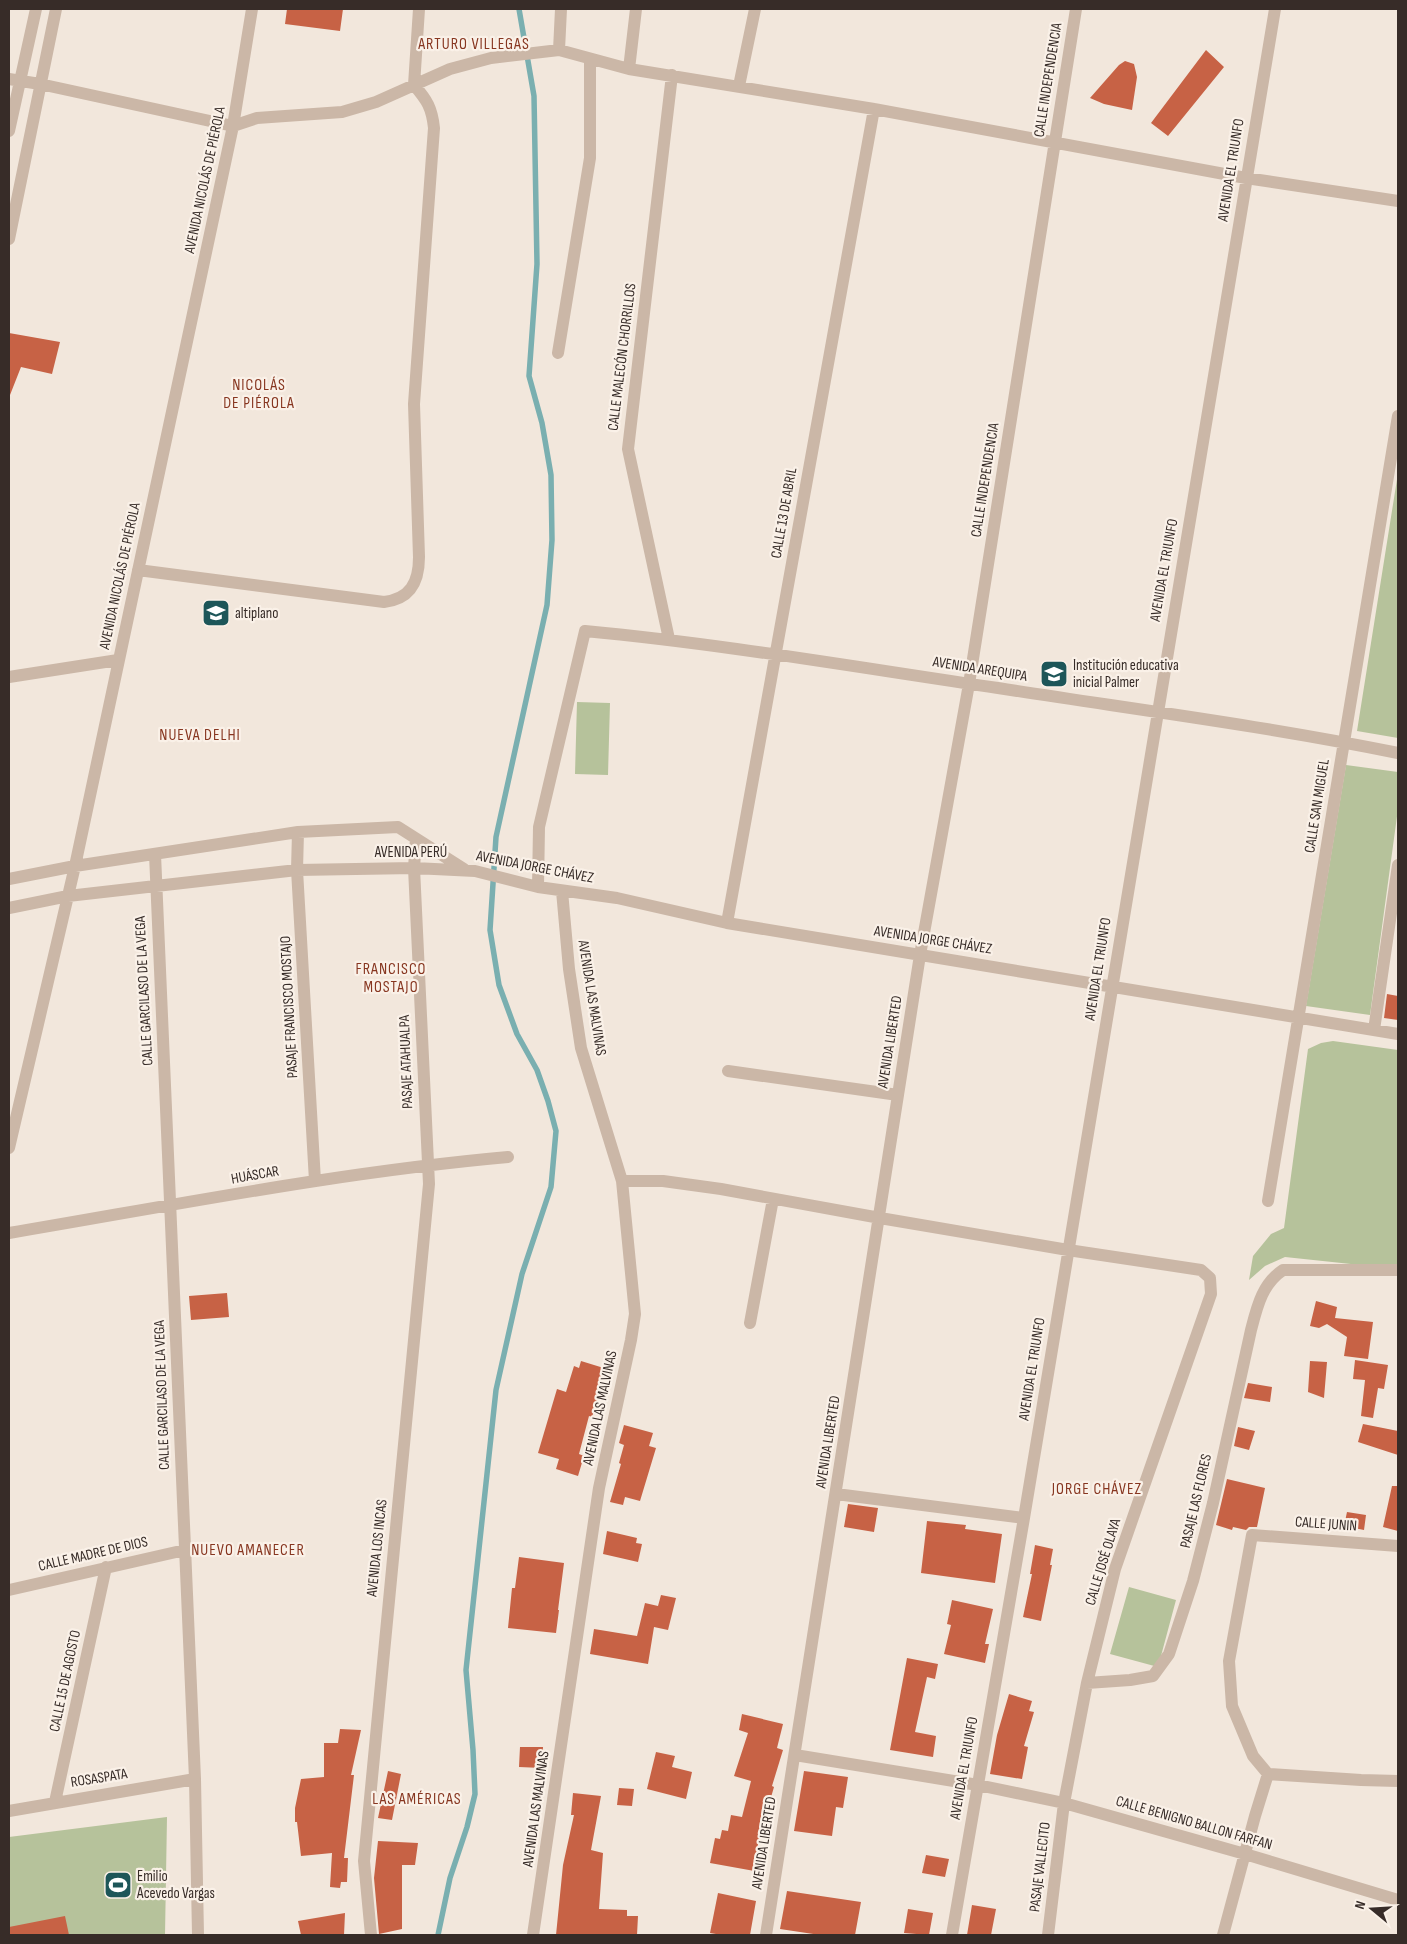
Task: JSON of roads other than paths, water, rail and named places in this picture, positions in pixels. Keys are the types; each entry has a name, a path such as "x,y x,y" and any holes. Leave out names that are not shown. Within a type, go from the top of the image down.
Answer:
{"street":[{"path":"9,131 14,79 36,9"},
{"path":"9,239 56,9"},
{"name":"AVENIDA NICOLÁS DE PIÉROLA","path":"9,1148 75,866 233,126 252,9"},
{"path":"138,570 384,602 394,601 411,589 419,568 414,404 434,128 432,112 426,98 414,85 419,9"},
{"path":"553,51 561,9"},
{"path":"629,69 636,9"},
{"path":"739,86 755,9"},
{"name":"CALLE INDEPENDENCIA","path":"920,955 970,684 1076,9"},
{"name":"AVENIDA EL TRIUNFO","path":"952,1935 1024,1518 1275,9"},
{"path":"14,79 233,126 257,118 342,112 376,102 450,69 491,58 553,51 629,69 874,109 1246,178 1398,201"},
{"path":"558,353 590,158 590,59"},
{"name":"CALLE MALECÓN CHORRILLOS","path":"668,639 628,449 672,75"},
{"name":"CALLE 13 DE ABRIL","path":"727,923 874,109"},
{"name":"CALLE SAN MIGUEL","path":"1268,1201 1398,416"},
{"name":"AVENIDA AREQUIPA","path":"538,887 539,827 585,631 668,639 775,654 1157,712 1344,742 1398,753"},
{"path":"9,677 118,660"},
{"name":"AVENIDA PERÚ","path":"9,878 298,832 398,828 470,870"},
{"name":"PASAJE FRANCISCO MOSTAJO","path":"298,832 297,870 315,1181"},
{"name":"PASAJE ATAHUALPA","path":"416,839 414,868 427,1164"},
{"name":"CALLE GARCILASO DE LA VEGA","path":"155,854 195,1779 198,1935"},
{"path":"1374,1030 1398,866"},
{"name":"AVENIDA PERÚ","path":"9,908 68,896 297,870 414,868 470,870"},
{"name":"AVENIDA JORGE CHÁVEZ","path":"470,870 538,887 617,898 727,923 1398,1034"},
{"name":"AVENIDA LAS MALVINAS","path":"534,1935 599,1488 635,1314 622,1181 581,1048 569,969 562,891"},
{"name":"AVENIDA LIBERTED","path":"766,1935 920,955"},
{"path":"728,1071 898,1095"},
{"name":"HUÁSCAR","path":"9,1233 315,1181 427,1164 508,1157"},
{"name":"AVENIDA LOS INCAS","path":"371,1935 364,1861 429,1184 427,1164"},
{"path":"622,1181 663,1181 721,1189 1068,1250"},
{"path":"750,1323 773,1199"},
{"name":"CALLE JOSÉ OLAYA","path":"1064,1803 1087,1683 1115,1569 1211,1294 1210,1278 1201,1270 1068,1250"},
{"name":"PASAJE LAS FLORES","path":"1087,1683 1130,1680 1153,1676 1169,1654 1193,1581 1213,1503 1258,1305 1265,1287 1282,1270 1398,1270"},
{"path":"836,1494 1024,1518"},
{"name":"CALLE JUNIN","path":"1268,1774 1252,1756 1232,1706 1229,1661 1252,1535 1398,1546"},
{"name":"CALLE MADRE DE DIOS","path":"9,1590 185,1550"},
{"name":"CALLE 15 DE AGOSTO","path":"55,1802 106,1567"},
{"name":"CALLE BENIGNO BALLON FARFAN","path":"795,1755 978,1785 1064,1803 1245,1854 1398,1900"},
{"path":"1223,1935 1268,1774 1398,1781"},
{"name":"ROSASPATA","path":"9,1811 195,1779"},
{"name":"PASAJE VALLECITO","path":"1048,1935 1064,1803"}],"waterway":[{"path":"438,1935 450,1878 467,1827 475,1794 466,1670 496,1390 522,1274 551,1187 556,1131 537,1070 517,1034 499,985 490,930 496,837 547,605 552,540 551,475 542,423 529,376 537,264 534,96 519,9"}],"place":[{"name":"altiplano","path":"216,613"},
{"name":"Institución educativa inicial Palmer","path":"1054,674"},
{"name":"Emilio Acevedo Vargas","path":"118,1885"}],"district":[{"name":"ARTURO VILLEGAS","path":"474,44"},
{"name":"NICOLÁS DE PIÉROLA","path":"259,394"},
{"name":"NUEVA DELHI","path":"200,735"},
{"name":"FRANCISCO MOSTAJO","path":"391,978"},
{"name":"JORGE CHÁVEZ","path":"1097,1489"},
{"name":"NUEVO AMANECER","path":"248,1550"},
{"name":"LAS AMÉRICAS","path":"417,1799"}]}
